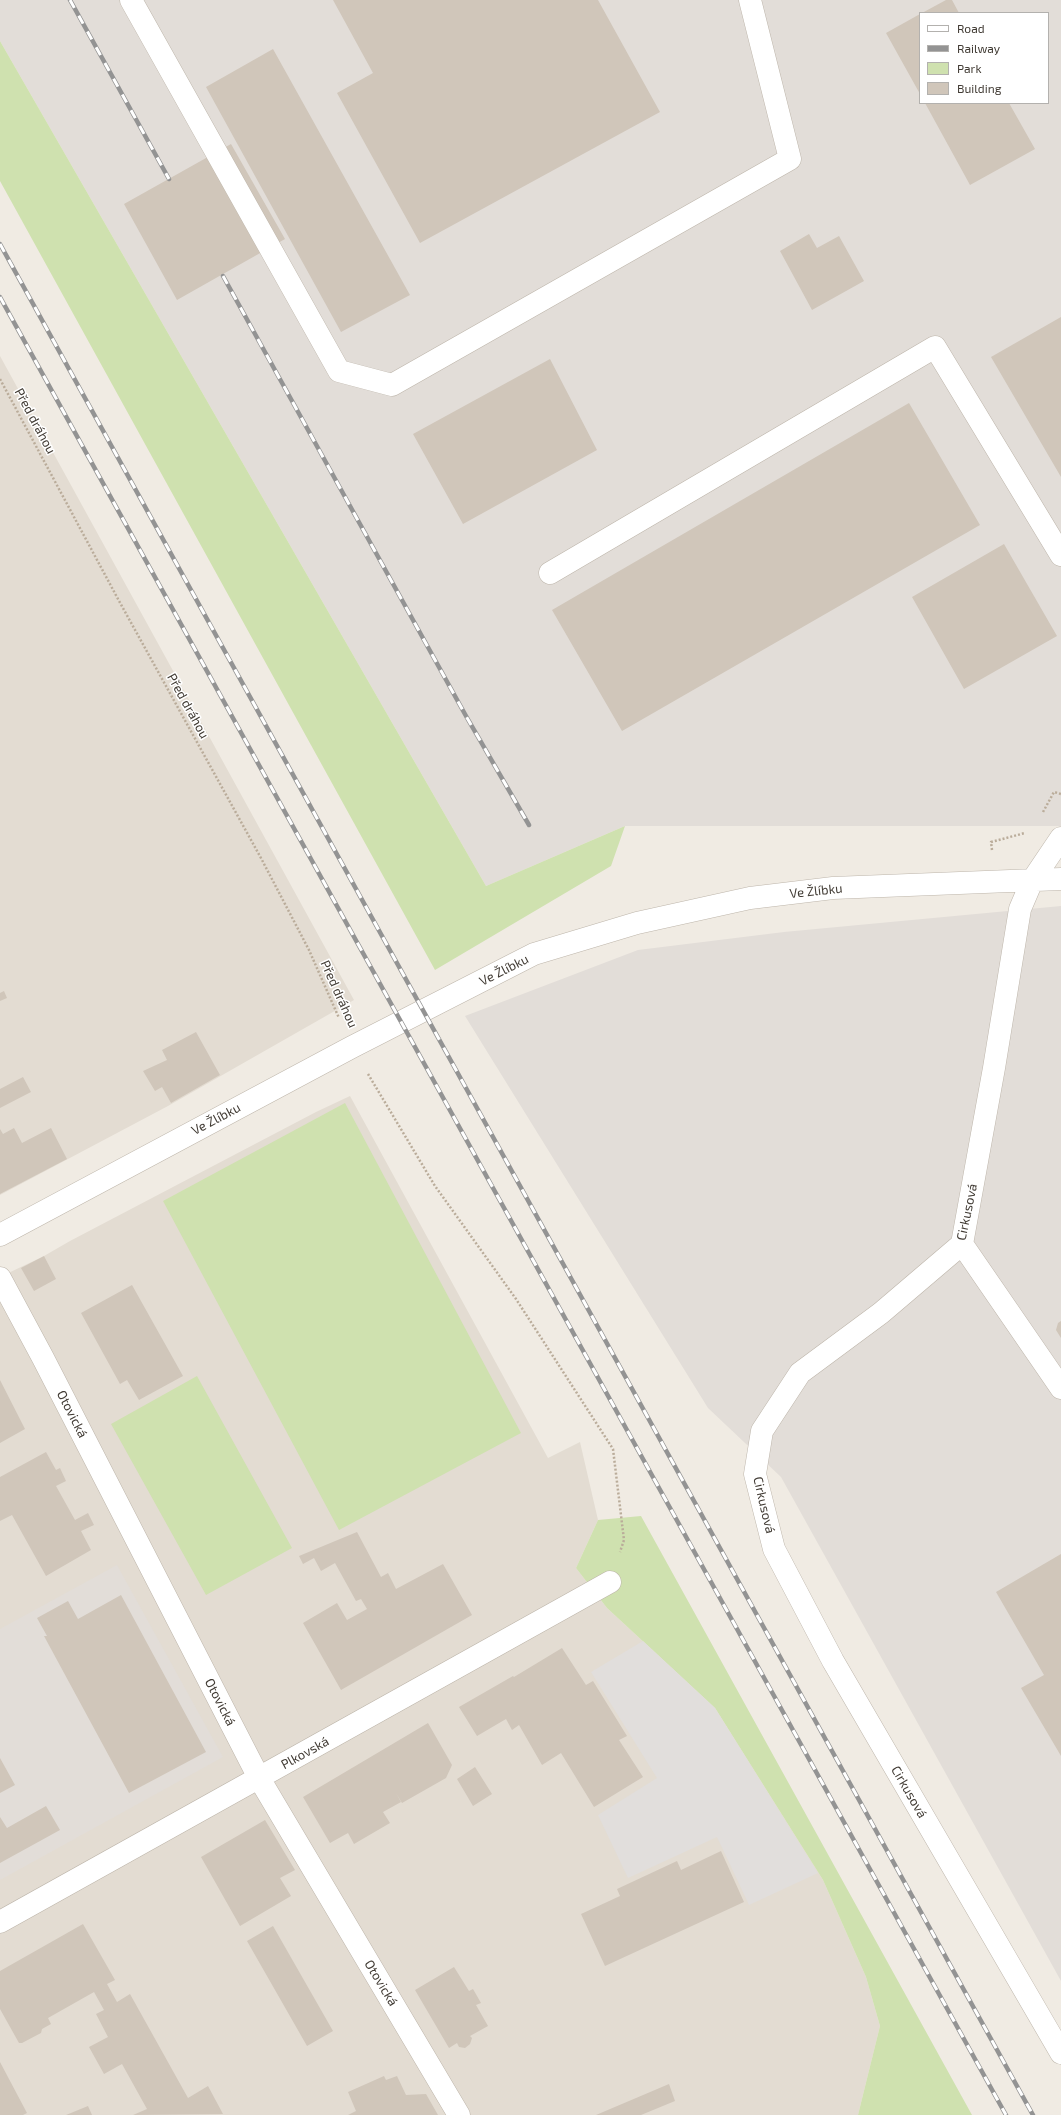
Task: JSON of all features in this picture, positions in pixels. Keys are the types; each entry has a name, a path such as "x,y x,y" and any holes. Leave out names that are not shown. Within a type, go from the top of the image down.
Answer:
{"street":[{"path":"132,0 339,371 392,385 790,159 750,0"},
{"path":"550,573 935,347 1061,555"},
{"name":"Cirkusová","path":"1061,838 1032,881 1020,909 994,1068 962,1244 881,1313 800,1373 762,1431 755,1474 774,1549 833,1661 1061,2053"},
{"name":"Ve Žlíbku","path":"0,1235 352,1047 534,954 638,923 750,898 833,888 1061,879"},
{"path":"962,1244 1061,1388"},
{"name":"Otovická","path":"0,1278 43,1358 259,1778 459,2115"},
{"name":"Plkovská","path":"0,1922 610,1582"}],"path":[{"name":"Před dráhou","path":"0,379 118,599 262,860 309,950 352,1047 435,1186 516,1298 613,1449 624,1540 610,1582"},
{"path":"1042,813 1054,792 1061,794"},
{"path":"993,882 991,842 1028,832"}],"shaded area":[{"path":"0,0 1061,0 1061,826 625,826 486,886 0,41"},
{"path":"0,356 354,1000 168,1106 0,1195"},
{"path":"1061,906 1061,1981 781,1477 708,1408 465,1016 638,950 784,932"},
{"path":"350,1096 548,1458 580,1442 598,1520 576,1568 607,1608 715,1708 823,1880 866,1977 880,2026 858,2115 0,2115 0,1277 44,1256 316,1112"},
{"path":"117,1565 223,1757 0,1880 0,1629"},
{"path":"643,1641 715,1708 818,1873 749,1905 717,1837 628,1878 598,1815 657,1778 591,1672"}],"green space":[{"path":"0,41 486,886 625,826 611,866 435,970 0,181"},
{"path":"345,1103 521,1433 339,1530 163,1201"},
{"path":"197,1376 292,1548 206,1595 111,1424"},
{"path":"641,1516 972,2115 858,2115 880,2026 866,1977 823,1880 715,1708 607,1608 576,1568 598,1520"}],"building":[{"path":"333,0 598,0 660,112 420,243 337,93 373,73"},
{"path":"946,0 952,0 958,12 924,12"},
{"path":"919,15 919,92 886,33"},
{"path":"273,49 410,295 341,332 206,87"},
{"path":"926,104 1010,104 1035,149 970,185"},
{"path":"231,144 285,239 177,300 124,204"},
{"path":"809,234 817,248 839,236 864,281 812,310 780,251"},
{"path":"1061,317 1061,477 991,357"},
{"path":"550,359 597,450 463,524 413,434"},
{"path":"909,403 980,525 622,731 552,610"},
{"path":"1004,544 1057,636 964,689 912,597"},
{"path":"4,991 7,998 0,1001 0,993"},
{"path":"196,1032 220,1075 171,1103 162,1087 155,1091 143,1071 167,1060 162,1050"},
{"path":"23,1077 31,1092 0,1108 0,1089"},
{"path":"14,1128 22,1143 51,1128 67,1159 0,1194 0,1129 3,1134"},
{"path":"44,1256 56,1279 34,1291 21,1268"},
{"path":"132,1285 183,1376 139,1400 127,1380 120,1384 81,1313"},
{"path":"1061,1321 1061,1338 1056,1330 1058,1323"},
{"path":"0,1380 25,1429 0,1443"},
{"path":"46,1452 56,1470 60,1468 66,1481 56,1486 75,1520 88,1513 94,1525 81,1531 91,1550 46,1576 12,1515 0,1521 0,1477"},
{"path":"357,1532 381,1577 388,1573 396,1589 443,1564 472,1615 341,1690 303,1623 337,1603 347,1620 367,1609 361,1599 356,1601 335,1563 321,1571 314,1558 303,1564 299,1556"},
{"path":"1061,1554 1061,1756 1021,1688 1044,1675 996,1592"},
{"path":"121,1595 206,1752 129,1793 44,1636 47,1636 37,1618 68,1601 78,1619"},
{"path":"562,1648 586,1685 593,1681 627,1736 619,1740 643,1777 594,1807 561,1753 542,1765 519,1725 512,1730 506,1719 477,1736 459,1707 513,1676 514,1677"},
{"path":"428,1723 452,1765 446,1778 402,1803 396,1793 401,1802 383,1812 390,1823 354,1844 348,1833 330,1843 303,1797"},
{"path":"0,1758 15,1785 0,1793"},
{"path":"475,1767 492,1794 473,1806 457,1779"},
{"path":"46,1806 60,1830 0,1863 0,1817 7,1828"},
{"path":"265,1820 295,1870 280,1878 291,1896 240,1926 201,1857"},
{"path":"721,1851 744,1902 605,1966 581,1914 620,1896 617,1889 677,1861 681,1870"},
{"path":"83,1924 115,1980 107,1984 117,2002 130,1994 188,2098 208,2086 223,2114 133,2115 147,2109 122,2064 104,2074 89,2047 108,2037 96,2014 104,2010 94,1992 48,2018 51,2024 42,2029 41,2033 22,2043 19,2043 0,2009 0,1971"},
{"path":"273,1926 333,2031 307,2046 247,1941"},
{"path":"454,1967 469,1991 473,1989 481,2003 476,2005 488,2026 470,2036 472,2038 470,2044 465,2048 459,2047 457,2043 449,2048 415,1990"},
{"path":"0,2062 27,2113 23,2115 0,2115"},
{"path":"384,2076 386,2080 397,2076 406,2095 426,2094 438,2115 348,2115 356,2111 348,2092"},
{"path":"669,2084 675,2101 641,2115 596,2115"},
{"path":"88,2106 92,2115 66,2115"}],"railway":[{"path":"70,0 169,179"},
{"path":"0,244 1033,2115"},
{"path":"223,276 466,716 529,825"},
{"path":"0,297 1006,2115"}]}
